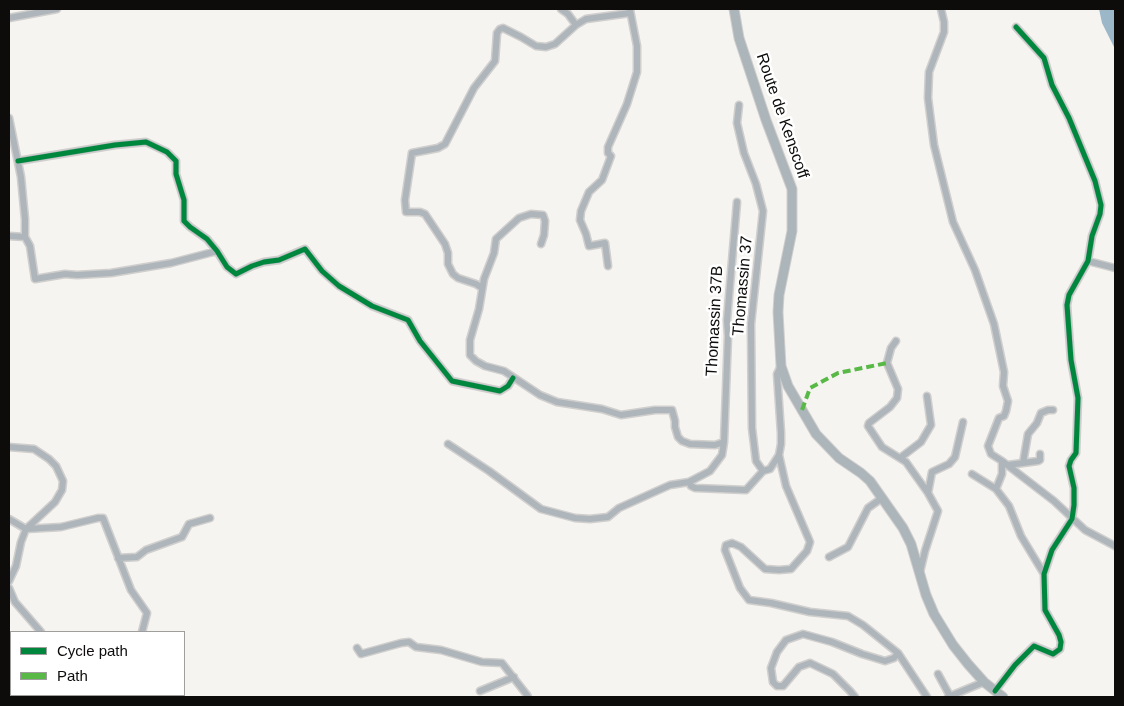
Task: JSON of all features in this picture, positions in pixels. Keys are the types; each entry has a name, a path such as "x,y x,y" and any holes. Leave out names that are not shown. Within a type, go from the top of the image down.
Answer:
{"main road":[{"name":"Route de Kenscoff","path":"734,9 738,38 792,189 792,231 779,295 781,366 788,386 816,434 839,458 862,473 870,481 903,528 911,544 934,614 953,645 984,682 1003,697"}],"street":[{"path":"9,18 57,9"},
{"path":"561,9 568,14 576,25"},
{"path":"941,9 944,32 929,72 928,98 932,136 953,222 975,270 994,324 1004,372 1003,386 1008,401 1004,416 999,418 988,446 991,454 1054,501 1085,530 1115,546"},
{"path":"482,288 453,274 448,264 448,253 445,244 425,214 406,212 407,186 412,153 438,148 445,144 474,88 496,61 499,31 503,28 521,36 536,46 546,47 555,44 576,25 586,19 630,11 637,46 637,72 627,104 608,147 608,152 611,156 602,180 589,192 581,211 580,220 589,246 605,243 608,266"},
{"path":"995,691 1015,665 1034,646 1053,654 1060,649 1059,635 1044,610 1044,574 1052,550 1072,519 1074,505 1074,488 1070,466 1076,452 1079,413 1071,360 1067,305 1088,261 1092,236 1100,214 1101,205 1096,181 1069,118 1052,85 1044,58 1016,28"},
{"name":"Thomassin 37","path":"739,106 737,123 744,154 756,184 763,211 751,324 752,428 756,461 763,471"},
{"path":"9,118 18,161 25,219 25,237 30,246 35,279 66,274 111,273 171,263 217,251"},
{"path":"18,161 115,145 146,142 167,152 176,161 176,174 184,200 184,221 207,239 227,268 236,274 252,266 279,260 305,249 322,271 340,286 372,306 408,320 420,341 452,381 500,392 508,386 513,378"},
{"name":"Thomassin 37B","path":"724,442 727,320 737,202"},
{"path":"448,444 541,509 576,518 590,519 608,517 630,502 670,485 689,482 710,471 722,455 724,442 690,444 682,441 678,437 675,427 676,421 672,410 655,410 621,415 602,409 558,402 540,395 504,371 485,366 476,361 470,354 470,340 479,309 487,268 494,253 496,239 519,218 532,214 543,215 545,221 541,244"},
{"path":"9,236 25,237"},
{"path":"1088,261 1115,268"},
{"path":"896,341 891,348 887,363 898,389 897,398 890,407 868,423 868,426 882,447 906,462 938,511 920,573"},
{"path":"689,482 695,488 746,490 763,471 770,469 779,455 781,444 777,374 781,366"},
{"path":"900,458 921,442 932,425 927,396"},
{"path":"1023,463 1028,434 1042,414 1048,410 1053,410"},
{"path":"928,493 932,472 949,464 955,457 963,422"},
{"path":"9,447 34,449 56,466 63,481 62,490 55,502 26,529 16,566 9,581"},
{"path":"1005,463 1038,461 1040,460 1040,454"},
{"path":"779,455 786,486 810,542 807,551 791,569 779,570 765,569 741,547 732,543 726,545 725,550 740,588 749,600 810,612 848,616 863,625 898,653 927,697"},
{"path":"996,489 1005,463"},
{"path":"972,474 996,489 1009,506 1021,536 1044,574"},
{"path":"829,557 848,547 868,508 882,498"},
{"path":"9,520 26,529 61,527 103,518 131,590 146,613 142,631"},
{"path":"118,558 137,557 146,550 182,537 189,524 210,518"},
{"path":"9,588 15,602 40,631"},
{"path":"855,697 832,674 810,663 799,666 783,686 777,686 773,682 771,668 777,652 786,640 803,634 885,661 894,658 898,653"},
{"path":"357,648 361,654 409,642 416,647 441,650 482,662 502,664 527,696"},
{"path":"938,674 949,697 984,682"},
{"path":"480,691 514,677"}],"water":[{"path":"1099,9 1115,9 1115,49 1102,23"}],"marked path":[{"path":"802,410 810,388 838,373 887,363"}],"cycle path":[{"path":"995,691 1015,665 1034,646 1053,654 1060,649 1059,635 1045,610 1044,574 1052,550 1072,519 1074,505 1074,488 1069,466 1076,453 1078,398 1071,360 1067,305 1069,295 1088,261 1092,236 1100,214 1101,205 1095,181 1069,118 1052,85 1044,58 1016,27"},
{"path":"18,161 115,145 146,142 167,152 176,161 176,174 184,200 184,221 207,239 227,267 236,274 252,266 279,260 305,249 322,271 339,286 372,306 408,320 420,341 452,381 500,391 508,386 513,378"}]}
